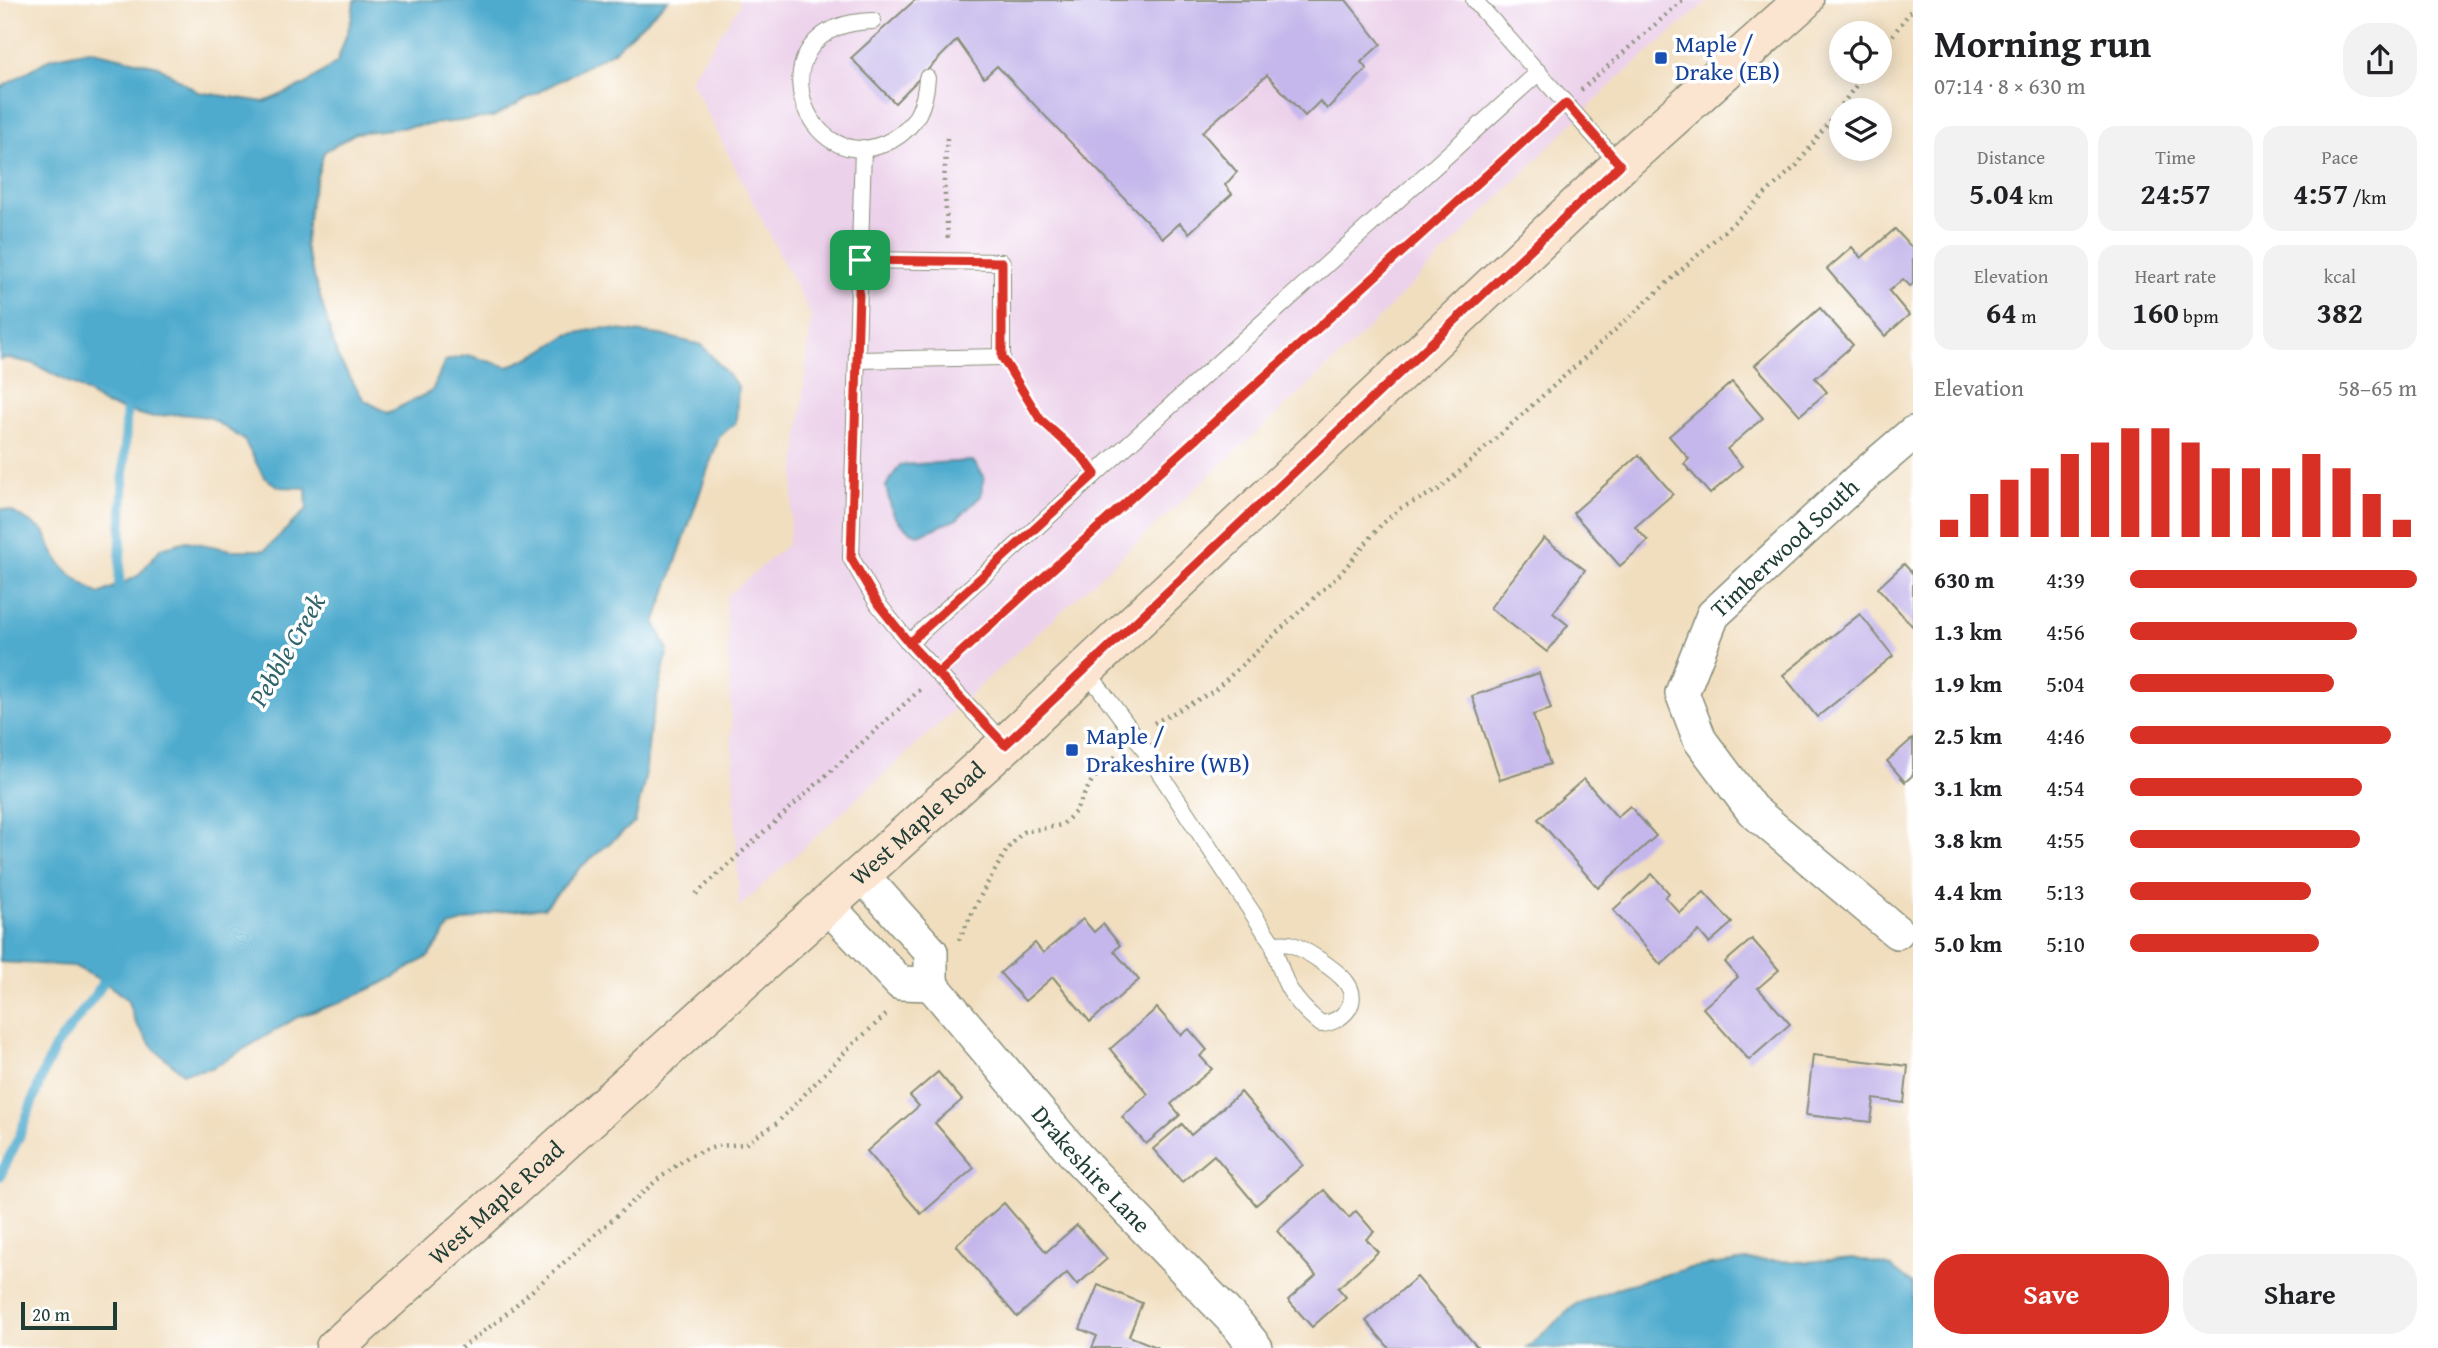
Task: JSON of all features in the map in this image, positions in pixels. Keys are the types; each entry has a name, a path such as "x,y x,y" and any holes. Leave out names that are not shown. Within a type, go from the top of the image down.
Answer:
{"main road":[{"name":"West Maple Road","path":"335,1348 1005,745 1620,165 1801,1"}],"street":[{"name":"Timberwood South","path":"1896,932 1752,810 1700,740 1682,693 1713,615 1857,481 1913,433"},
{"path":"827,905 900,983 931,985 931,952 861,874"},
{"name":"Drakeshire Lane","path":"931,985 1077,1157 1237,1324 1255,1348"}],"lane":[{"path":"1474,0 1620,165"},
{"path":"873,21 852,21 832,28 816,41 804,59 799,79 801,100 810,120 824,135 842,145 863,148 884,145 902,134 917,119 925,99 927,78"},
{"path":"909,643 1539,72"},
{"path":"863,148 851,558 878,604 909,643 1005,745"},
{"path":"857,360 1002,357 1002,262 860,260"},
{"path":"1086,670 1136,737 1273,944 1283,981 1303,1009 1321,1024 1335,1023 1348,1010 1352,995 1346,982 1322,962 1289,944 1273,944"}],"path":[{"path":"696,894 1566,103 1683,0"},
{"path":"1892,36 1913,8"},
{"path":"957,944 1008,848 1023,832 1062,825 1075,812 1092,780 1136,737 1161,718 1214,691 1341,573 1381,524 1399,509 1440,489 1797,165 1857,84"},
{"path":"947,138 944,181 950,261"},
{"path":"1002,357 1040,419 1084,459 1095,474"},
{"path":"461,1348 499,1320 657,1180 689,1156 717,1146 745,1144 777,1123 849,1048 894,1008"}],"shaded area":[{"path":"738,0 1709,0 1616,80 1351,346 739,907 726,597 788,544 811,316 690,79 740,5"}],"water":[{"path":"354,0 668,0 614,51 493,117 356,133 324,152 311,198 305,246 338,358 364,400 388,413 432,391 445,361 468,355 508,367 537,354 568,335 601,328 660,335 702,345 738,386 736,422 719,437 655,623 668,650 650,728 645,778 635,822 582,866 544,908 496,912 450,926 429,956 389,980 342,1002 298,1017 212,1068 183,1073 154,1049 135,1022 127,999 103,981 74,966 0,962 0,509 11,511 44,531 53,553 64,568 99,594 138,576 161,548 187,541 231,550 265,550 307,509 306,488 279,487 264,477 244,440 209,417 179,414 150,417 106,405 32,363 6,358 0,360 0,88 51,58 89,50 158,66 198,92 264,102 304,85 337,62 352,18"},
{"path":"973,461 984,476 981,496 957,519 919,535 899,522 892,510 886,486 900,465"},
{"path":"1853,1258 1891,1267 1913,1284 1913,1348 1527,1348 1576,1304 1623,1286 1690,1268 1746,1260 1806,1262"}],"building":[{"path":"915,0 1346,0 1381,44 1361,62 1367,69 1327,109 1320,101 1305,116 1267,75 1202,132 1237,172 1225,185 1232,194 1189,233 1180,223 1163,238 997,66 984,78 957,40 895,103 851,58"},
{"path":"1895,229 1913,249 1913,284 1910,286 1903,279 1889,291 1909,315 1885,336 1827,269 1852,247 1861,258"},
{"path":"1820,308 1853,345 1815,378 1827,392 1800,415 1755,365"},
{"path":"1732,382 1763,418 1727,449 1742,466 1710,494 1684,464 1689,459 1669,436"},
{"path":"1639,455 1673,494 1635,527 1648,541 1620,566 1573,513"},
{"path":"1544,538 1585,570 1553,613 1568,625 1547,652 1490,608"},
{"path":"1904,564 1913,574 1913,627 1878,588"},
{"path":"1860,614 1893,656 1817,717 1783,675"},
{"path":"1539,673 1551,709 1533,715 1550,764 1500,780 1472,696"},
{"path":"1913,738 1913,775 1905,782 1887,761"},
{"path":"1584,779 1617,817 1630,806 1656,836 1598,888 1538,819"},
{"path":"1652,874 1669,893 1665,897 1680,913 1704,892 1732,923 1709,943 1699,931 1661,965 1613,910"},
{"path":"1083,919 1094,932 1103,924 1120,945 1114,951 1139,980 1090,1022 1053,977 1025,1001 1000,973 1035,943 1043,953"},
{"path":"1752,939 1779,970 1758,988 1790,1024 1749,1060 1703,1008 1738,977 1725,962"},
{"path":"1157,1008 1181,1035 1189,1029 1207,1050 1200,1056 1212,1069 1171,1104 1180,1115 1146,1144 1122,1117 1148,1094 1110,1049"},
{"path":"1813,1055 1908,1066 1904,1103 1874,1099 1871,1122 1806,1115"},
{"path":"938,1072 962,1100 935,1123 974,1168 921,1214 867,1151 919,1106 910,1096"},
{"path":"1241,1092 1303,1165 1256,1205 1214,1155 1182,1182 1153,1149 1182,1124 1191,1135"},
{"path":"1324,1190 1349,1218 1356,1211 1374,1232 1366,1239 1378,1252 1338,1288 1346,1297 1312,1327 1288,1300 1316,1275 1277,1231"},
{"path":"1004,1203 1046,1252 1077,1225 1107,1259 1077,1285 1067,1273 1017,1317 956,1245"},
{"path":"1417,1277 1478,1348 1389,1348 1366,1321"},
{"path":"1098,1285 1142,1303 1129,1336 1159,1348 1092,1348 1097,1336 1080,1329"}],"waterway":[{"name":"Pebble Creek","path":"122,598 119,585 127,400"},
{"name":"Pebble Creek","path":"0,1176 55,1048 98,991 109,971"}],"place":[{"name":"Maple / Drake (EB)","path":"1661,58"},
{"name":"Maple / Drakeshire (WB)","path":"1072,750"}],"route":[{"path":"860,260 851,558 878,604 909,643 937,674 1005,745 1620,165 1566,103 937,674 909,643 1095,474 1084,459 1040,419 1002,357 1002,262 860,260"}]}
